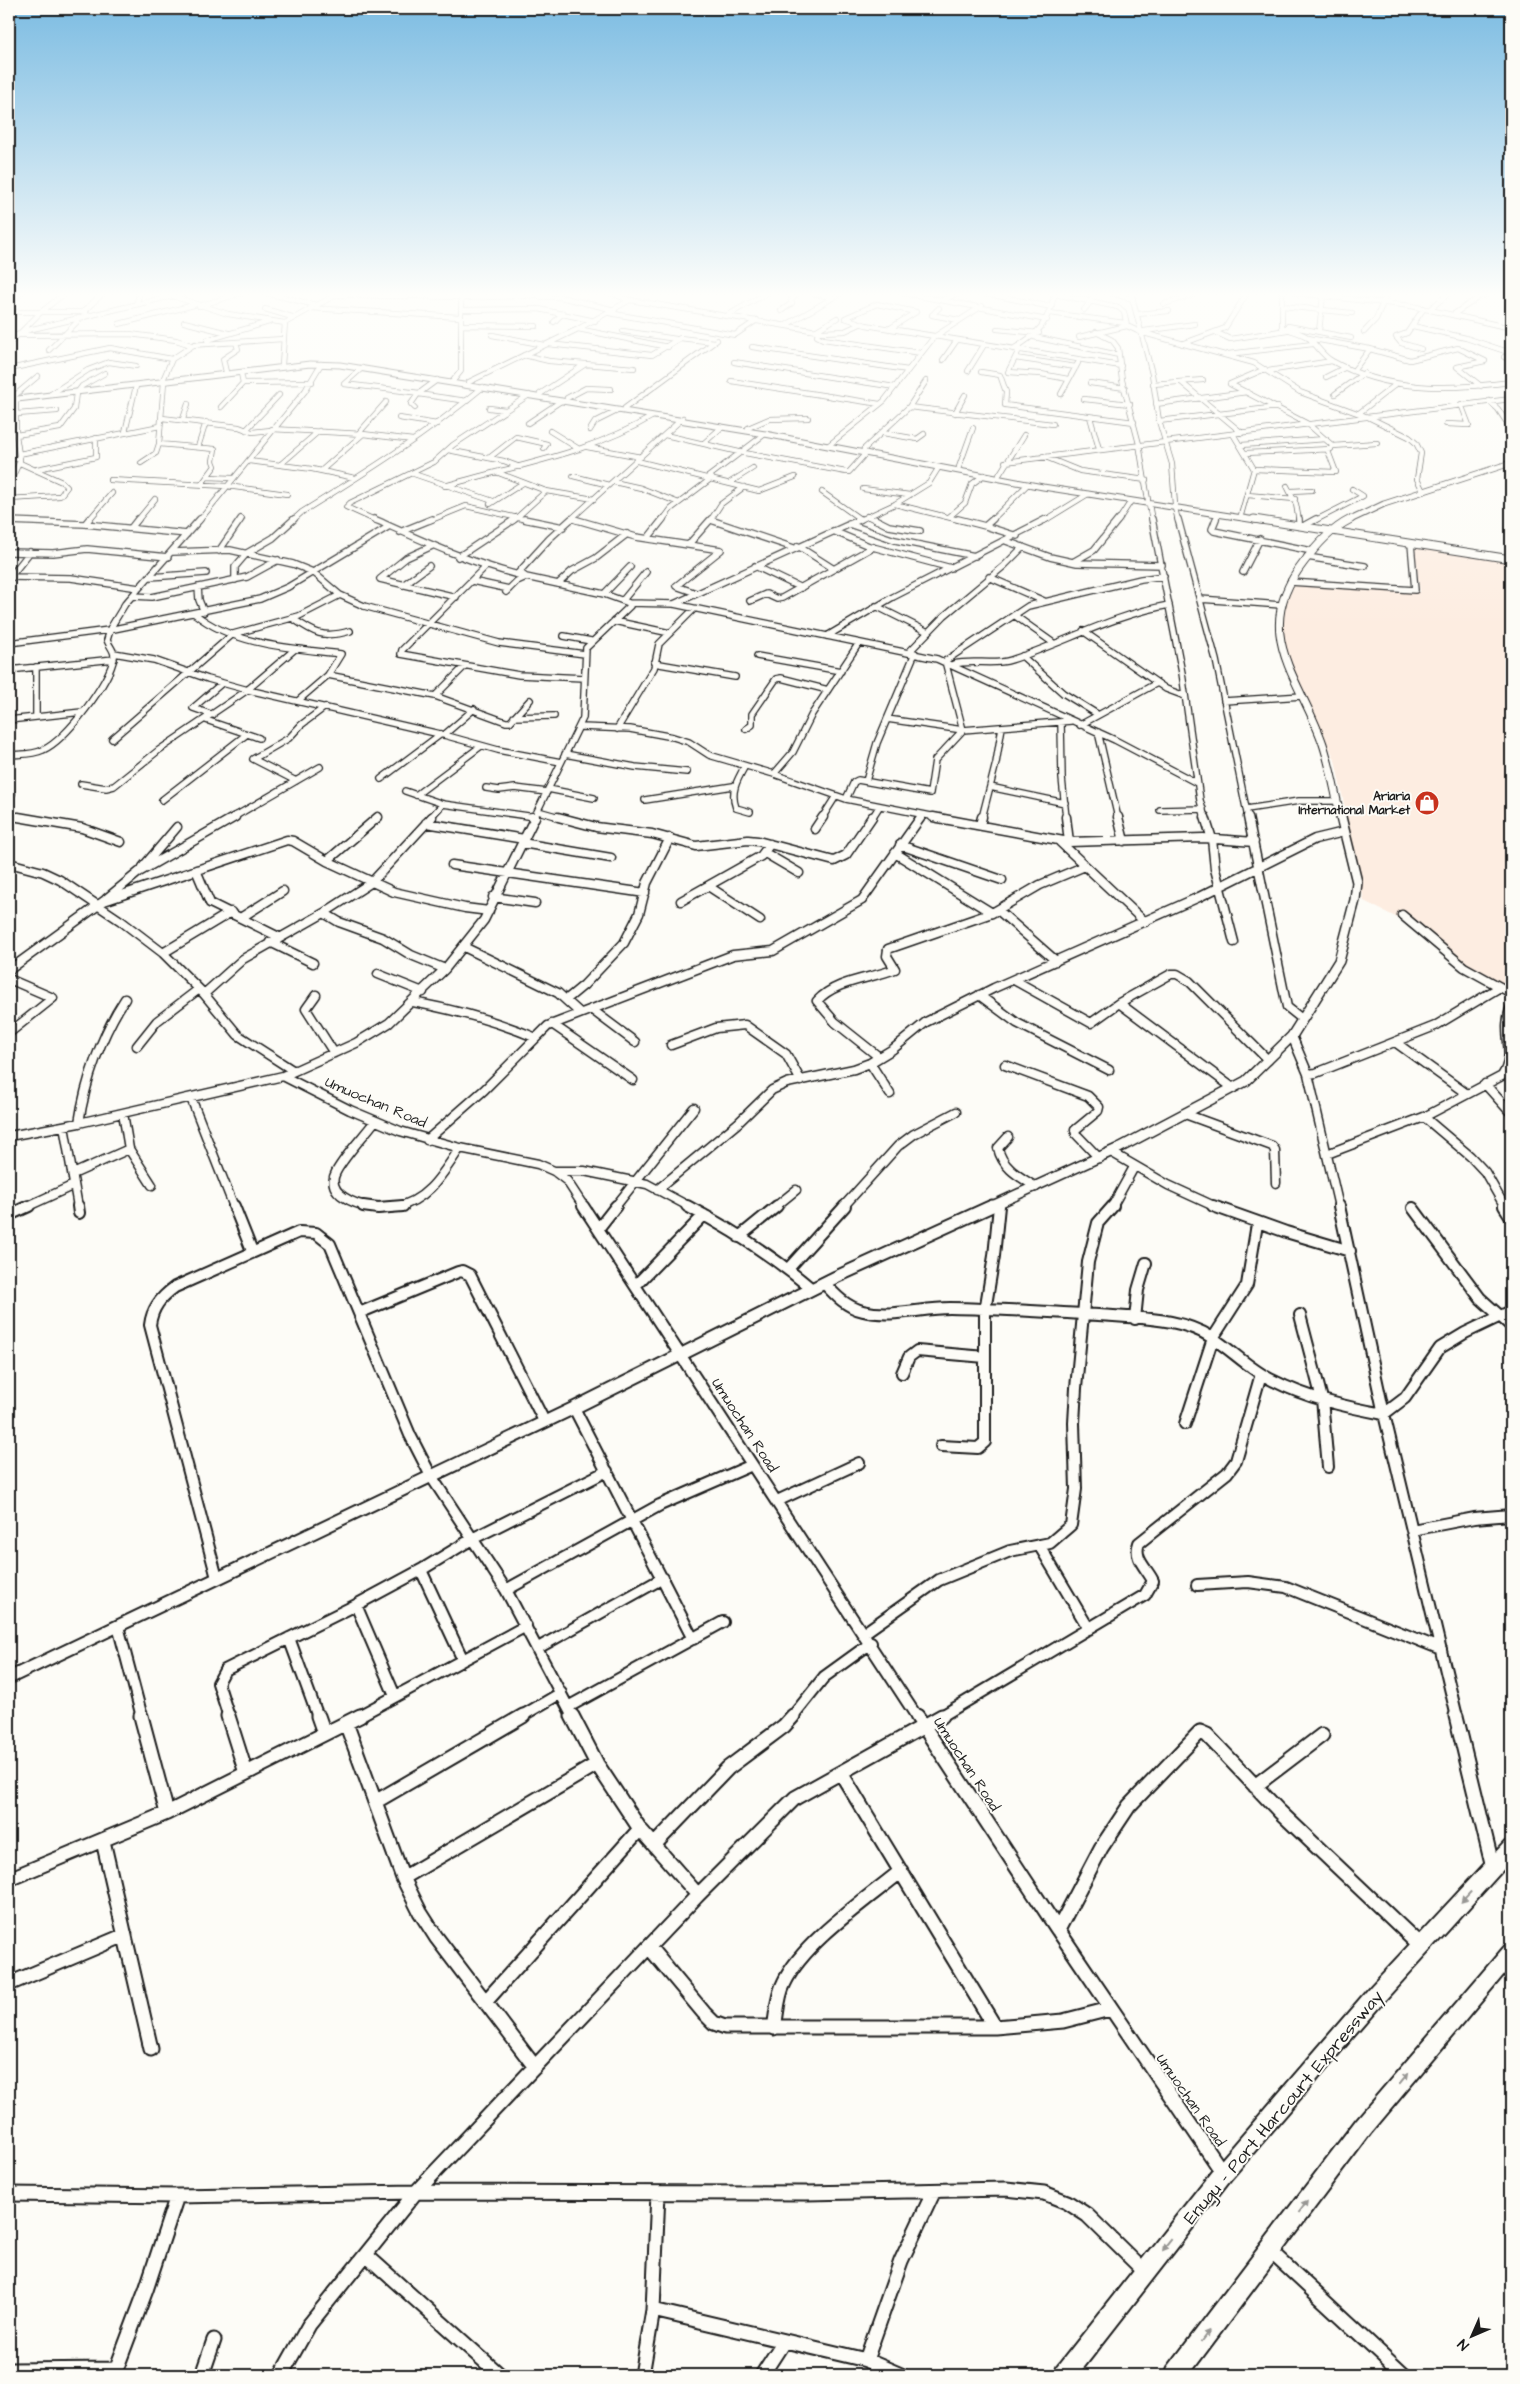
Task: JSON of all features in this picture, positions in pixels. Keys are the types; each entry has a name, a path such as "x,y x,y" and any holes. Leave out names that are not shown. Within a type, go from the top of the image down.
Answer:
{"highway":[{"name":"Enugu - Port Harcourt Expressway","path":"1065,2375 1223,2173 1421,1946 1511,1848"},
{"path":"1176,2375 1363,2128 1511,1952"}],"main road":[{"path":"587,404 653,416 748,428 1148,502 1302,524 1411,544 1511,557"},
{"path":"596,404 830,444"},
{"path":"866,451 1028,484 1131,501 1148,502"},
{"path":"9,1678 574,1408 824,1283 1099,1158 1246,1081 1292,1036 1339,961 1355,900 1357,882 1323,744 1284,659 1279,626 1281,605 1290,582 1310,554 1346,520 1379,506 1511,463"},
{"path":"1175,506 1511,557"}],"street":[{"path":"9,484 19,459 16,435 17,415 14,404"},
{"path":"16,435 60,428 74,409 75,404"},
{"path":"125,432 132,404"},
{"path":"141,464 156,453 159,444 162,404"},
{"path":"183,419 188,404"},
{"path":"246,430 270,404"},
{"path":"9,755 36,752 47,748 82,712 107,677 114,656 107,640 110,630 133,596 249,461 293,404"},
{"path":"322,470 361,434 384,404"},
{"path":"411,404 415,408"},
{"path":"235,580 235,567 247,553 273,538 302,512 355,478 385,462 462,404"},
{"path":"515,404 448,450 434,462 346,506 348,509 388,527 486,567 604,594 626,601 674,604 859,643 912,652 945,661 1098,732 1197,783"},
{"path":"528,423 557,404"},
{"path":"625,408 630,404"},
{"path":"830,444 880,404"},
{"path":"665,434 846,472 850,470 911,404"},
{"path":"955,413 960,404"},
{"path":"1007,404 1134,422"},
{"path":"1130,404 1169,604 1185,696 1197,783 1212,839 1215,869 1221,886 1234,942"},
{"path":"1156,404 1159,422 1172,464 1175,506 1216,660 1287,1007 1302,1018"},
{"path":"1207,404 1242,433"},
{"path":"1273,404 1308,424 1326,439 1332,448"},
{"path":"1333,404 1368,417 1409,437 1421,453 1417,479 1423,491"},
{"path":"1359,414 1371,404"},
{"path":"1005,462 1459,404"},
{"path":"1446,424 1469,424 1461,404"},
{"path":"1493,404 1498,409 1511,430"},
{"path":"909,407 1053,424"},
{"path":"1159,422 1278,407"},
{"path":"489,408 506,410"},
{"path":"9,417 57,410"},
{"path":"590,430 598,419 618,410"},
{"path":"445,486 520,467 586,447 635,428 653,416"},
{"path":"748,428 756,423 781,416 808,418"},
{"path":"1090,417 1099,449"},
{"path":"162,418 206,422 252,432 272,430 319,431 413,440"},
{"path":"399,418 437,424"},
{"path":"524,576 519,572 520,569 681,419"},
{"path":"198,446 206,422"},
{"path":"9,460 96,438 160,426"},
{"path":"704,443 722,427"},
{"path":"959,467 965,457 966,443 973,428"},
{"path":"281,464 319,431"},
{"path":"550,431 579,449"},
{"path":"884,433 918,439 924,434"},
{"path":"648,538 664,515 764,434"},
{"path":"1233,434 1246,453 1254,470 1241,515"},
{"path":"999,475 1005,462 1024,435"},
{"path":"489,458 516,437 547,444 544,448"},
{"path":"37,469 96,458 98,455 96,438"},
{"path":"1241,445 1326,439"},
{"path":"1246,453 1332,448 1377,443"},
{"path":"159,444 198,446 212,448 216,451 215,466 201,485"},
{"path":"586,447 762,491 795,477"},
{"path":"1254,470 1335,472 1328,451 1332,448"},
{"path":"448,450 489,458 520,467"},
{"path":"1042,456 1052,462 1075,470 1146,480"},
{"path":"9,499 56,497 64,494 67,487 66,484 43,475 37,469 19,459"},
{"path":"249,461 322,470 355,478"},
{"path":"674,604 911,496 929,483 939,467"},
{"path":"729,483 753,468"},
{"path":"495,472 546,491 594,499"},
{"path":"412,474 493,501"},
{"path":"949,517 965,503 972,484 984,475"},
{"path":"573,476 645,490 679,503"},
{"path":"208,477 233,478"},
{"path":"110,480 227,486 287,494"},
{"path":"482,509 523,483"},
{"path":"985,526 1002,512 1028,484"},
{"path":"689,544 711,520 722,504 744,488"},
{"path":"863,489 911,496"},
{"path":"1312,490 1289,489 1295,500 1302,524 1363,496 1352,489"},
{"path":"458,557 517,518 546,491"},
{"path":"822,492 860,519"},
{"path":"84,524 112,494"},
{"path":"827,636 876,606 1016,536 1088,494"},
{"path":"1247,495 1295,500"},
{"path":"131,528 155,499"},
{"path":"1073,562 1094,550 1112,530 1131,501"},
{"path":"895,504 985,526 1016,536"},
{"path":"400,532 466,506 563,527"},
{"path":"1218,514 1213,530 1260,539 1310,554 1365,566"},
{"path":"867,516 883,524 920,531"},
{"path":"220,551 242,519"},
{"path":"572,519 627,534 722,551 676,586 696,593"},
{"path":"711,520 796,547 834,569"},
{"path":"9,521 84,524 187,534"},
{"path":"849,524 876,535 909,544 975,556"},
{"path":"9,643 110,630 195,614 273,595 388,527"},
{"path":"833,531 873,548 951,568"},
{"path":"558,584 577,568 596,558 627,534"},
{"path":"1243,572 1260,539"},
{"path":"1006,541 1073,562 1105,566 1162,565"},
{"path":"1290,582 1415,590 1411,544"},
{"path":"432,546 406,558 379,578 383,581 456,597"},
{"path":"866,781 912,652 928,632 1023,547"},
{"path":"750,601 766,594 781,599 873,548"},
{"path":"9,552 87,549 168,557"},
{"path":"172,552 220,551 247,553 278,560 313,572 340,595 364,606 516,647 585,654"},
{"path":"9,577 30,552"},
{"path":"133,596 152,597 253,576 278,560"},
{"path":"403,585 429,566"},
{"path":"755,566 801,588"},
{"path":"486,567 402,650 401,654 534,676 584,678"},
{"path":"604,594 630,567"},
{"path":"626,601 646,572"},
{"path":"150,576 206,573"},
{"path":"472,581 507,591 524,576"},
{"path":"945,661 1028,606 1164,576"},
{"path":"9,577 71,578 140,588"},
{"path":"989,577 1044,601"},
{"path":"198,587 199,600 204,612"},
{"path":"112,739 233,634 249,628 292,618 340,595"},
{"path":"1200,599 1281,605"},
{"path":"9,1136 79,1123 283,1076 389,1023 423,992 479,929 493,897 537,814 565,754 581,727 583,718 585,654 591,641 628,608 626,601"},
{"path":"954,664 965,661 1002,662 1022,656 1052,642 1144,608 1169,604"},
{"path":"876,606 928,632"},
{"path":"617,729 654,668 656,651 670,633 694,609"},
{"path":"195,614 206,624 233,634 294,650 341,654 328,675 299,700"},
{"path":"1014,615 1052,642"},
{"path":"292,618 307,629 327,636 335,636 350,631"},
{"path":"614,621 670,633"},
{"path":"1083,632 1171,692 1185,696"},
{"path":"564,636 591,641"},
{"path":"774,774 793,752 812,714 859,643"},
{"path":"81,784 112,788 152,755 248,690 294,650"},
{"path":"9,670 114,656 154,660 248,690 443,734 481,746 561,762"},
{"path":"757,656 841,671"},
{"path":"1022,656 1063,693 1098,714"},
{"path":"945,661 963,730"},
{"path":"654,663 735,677"},
{"path":"435,696 465,666"},
{"path":"36,667 36,717"},
{"path":"328,675 435,696 506,722 514,717 530,700"},
{"path":"746,729 752,725 752,714 776,679 781,678 828,690"},
{"path":"213,715 194,708 222,683"},
{"path":"1080,725 1157,683"},
{"path":"1224,702 1302,696"},
{"path":"296,781 253,758 289,738 325,707"},
{"path":"381,779 474,709"},
{"path":"9,720 82,712"},
{"path":"514,717 554,716"},
{"path":"887,719 963,730 1072,721"},
{"path":"206,720 259,738"},
{"path":"1061,722 1062,778 1069,842"},
{"path":"581,727 617,729 673,737 689,742 708,755 774,774 846,799 879,807 980,824 1017,835 1060,842 1212,839 1254,842"},
{"path":"980,824 990,787 1002,727"},
{"path":"846,799 854,782 858,780 930,793 935,760 963,730"},
{"path":"1098,732 1124,841"},
{"path":"162,800 247,734"},
{"path":"416,795 438,778 465,762 481,746"},
{"path":"565,754 635,767 687,772"},
{"path":"745,766 734,786 736,808 750,812"},
{"path":"9,970 140,872 320,767"},
{"path":"645,800 734,786"},
{"path":"990,787 1065,803"},
{"path":"486,788 499,790 515,788 594,798"},
{"path":"405,791 443,804 537,814 670,838 703,846 748,840 770,844 827,860 839,860 846,855 879,807"},
{"path":"9,792 12,794 9,800"},
{"path":"815,829 836,796"},
{"path":"1247,809 1299,801 1337,801"},
{"path":"137,1046 143,1034 161,1017 202,992 243,959 270,942 324,914 372,882 443,804"},
{"path":"1160,810 1203,809"},
{"path":"9,815 82,828 121,842"},
{"path":"427,1140 503,1072 534,1037 552,1024 733,955 768,952 784,945 862,900 922,815"},
{"path":"327,861 378,817"},
{"path":"426,823 611,858"},
{"path":"140,872 177,826"},
{"path":"657,1190 738,1123 772,1090 787,1084 870,1063 893,1049 926,1022 980,995 1145,922 1316,839 1344,832"},
{"path":"566,999 584,985 624,943 639,914 645,893 670,838"},
{"path":"101,903 196,870 288,840 294,840 327,861 394,892 465,908 488,911"},
{"path":"1060,842 1145,922"},
{"path":"681,901 765,853 770,844"},
{"path":"900,845 1002,880"},
{"path":"765,853 800,873"},
{"path":"895,853 995,912 1056,961"},
{"path":"9,863 43,872 101,903 163,953 202,992 238,1035 294,1071"},
{"path":"452,865 645,893"},
{"path":"879,1058 834,1022 818,1000 839,988 895,969 887,956 888,949 995,912 1040,885 1085,866"},
{"path":"196,870 206,899 279,938"},
{"path":"708,886 760,920"},
{"path":"242,917 284,891"},
{"path":"493,897 535,904"},
{"path":"163,953 230,912"},
{"path":"324,914 339,922 384,938 411,956 445,969"},
{"path":"1402,915 1464,967 1511,992"},
{"path":"270,942 313,963"},
{"path":"464,947 566,999 580,1013"},
{"path":"378,974 423,992"},
{"path":"1014,980 1088,1022 1094,1022 1119,1003 1171,974 1177,974 1190,981 1268,1060"},
{"path":"9,979 53,998 9,1033"},
{"path":"1308,1074 1316,1074 1435,1026 1500,987"},
{"path":"316,995 306,1009 334,1052"},
{"path":"980,995 1017,1023 1109,1070"},
{"path":"79,1123 81,1106 101,1044 125,999"},
{"path":"413,1002 464,1012 504,1024 534,1037"},
{"path":"1119,1003 1233,1088"},
{"path":"1327,1154 1424,1117 1502,1076 1507,1070 1510,1059 1506,1018 1511,1007"},
{"path":"591,1009 635,1042"},
{"path":"552,1024 633,1080"},
{"path":"670,1045 716,1028 745,1025 786,1054 801,1081"},
{"path":"1292,1036 1308,1074 1339,1213 1350,1251 1384,1414 1493,1868"},
{"path":"1395,1042 1467,1094"},
{"path":"870,1063 890,1094"},
{"path":"1006,1065 1088,1096 1096,1102 1099,1107 1098,1111 1075,1130 1076,1134 1099,1158"},
{"name":"Umuochan Road","path":"283,1076 375,1121 427,1140 538,1164 554,1171 567,1181 1110,2009 1223,2173"},
{"path":"1485,1084 1511,1113"},
{"path":"191,1098 252,1252"},
{"path":"598,1229 694,1108"},
{"path":"788,1269 898,1146 914,1134 956,1112"},
{"path":"123,1113 129,1149 152,1185"},
{"path":"1185,1114 1272,1146 1274,1150 1276,1183"},
{"path":"1424,1117 1470,1156 1484,1172 1511,1217"},
{"path":"375,1121 335,1173 333,1180 335,1188 341,1195 352,1202 386,1210 415,1202 432,1188 460,1148"},
{"path":"64,1126 79,1213"},
{"path":"1008,1137 998,1148 1002,1159 1010,1169 1036,1187"},
{"path":"72,1174 129,1149"},
{"path":"1111,1152 1134,1168 1189,1197 1257,1224 1350,1251"},
{"path":"654,1845 728,1768 784,1726 824,1677 939,1580 1010,1551 1050,1543 1063,1534 1071,1525 1076,1489 1074,1423 1076,1388 1085,1314 1088,1262 1096,1226 1117,1201 1134,1168"},
{"path":"554,1171 584,1171 636,1181 657,1190 704,1215 739,1237 788,1269 812,1289"},
{"path":"9,1216 74,1185"},
{"path":"739,1237 796,1190"},
{"path":"941,1446 978,1448 985,1442 985,1311 994,1256 999,1204"},
{"path":"1413,1208 1480,1298 1511,1326"},
{"path":"636,1285 704,1215"},
{"path":"1184,1424 1213,1338 1247,1285 1257,1224"},
{"path":"217,1578 150,1325 151,1316 160,1299 175,1287 299,1232 309,1230 316,1232 330,1244 410,1435 431,1476 506,1590 597,1764 640,1829 698,1895"},
{"path":"1135,1319 1138,1290 1146,1264"},
{"path":"359,1313 458,1272 466,1272 470,1275 544,1421"},
{"path":"824,1283 841,1302 864,1312 892,1313 948,1308 1085,1314 1173,1323 1194,1328 1213,1338 1261,1374 1322,1399 1356,1409 1384,1414 1405,1398 1440,1348 1511,1311"},
{"path":"1300,1316 1322,1399 1328,1467"},
{"path":"902,1373 909,1357 917,1351 985,1357"},
{"path":"281,2375 309,2325 416,2192 698,1895 796,1798 924,1726 1145,1595 1151,1587 1152,1577 1139,1561 1136,1554 1137,1547 1227,1473 1236,1460 1261,1374"},
{"path":"574,1408 693,1639"},
{"path":"777,1501 859,1462"},
{"path":"506,1590 682,1495 752,1465"},
{"path":"246,1773 218,1682 220,1676 233,1664 356,1605 421,1570 472,1538 607,1471"},
{"path":"1412,1530 1474,1518 1511,1515"},
{"path":"1039,1545 1089,1629"},
{"path":"421,1570 463,1660"},
{"path":"538,1648 663,1578"},
{"path":"1197,1585 1243,1582 1280,1584 1441,1649"},
{"path":"356,1605 395,1696"},
{"path":"568,1708 724,1622"},
{"path":"118,1626 167,1813"},
{"path":"9,1879 104,1841 167,1813 346,1723 526,1626"},
{"path":"290,1638 324,1733"},
{"path":"375,1802 561,1693"},
{"path":"346,1723 403,1878 436,1937 535,2067"},
{"path":"1058,1930 1101,1848 1128,1806 1200,1732 1207,1735 1256,1786 1421,1946"},
{"path":"1256,1786 1322,1735"},
{"path":"403,1878 597,1764"},
{"path":"841,1773 995,2027"},
{"path":"486,2001 640,1829"},
{"path":"104,1841 151,2049"},
{"path":"774,2028 784,1983 795,1965 812,1946 901,1872"},
{"path":"9,1984 125,1935"},
{"path":"649,1947 714,2023 725,2027 995,2027 1063,2021 1110,2009"},
{"path":"9,2194 177,2196 416,2192 658,2193 1006,2189 1044,2193 1067,2202 1087,2215 1146,2273"},
{"path":"866,2360 901,2260 934,2191"},
{"path":"642,2375 653,2310 658,2193"},
{"path":"9,2370 115,2372 146,2290 177,2196"},
{"path":"1270,2251 1404,2375"},
{"path":"366,2255 500,2375"},
{"path":"653,2310 866,2360 901,2375"},
{"path":"202,2375 214,2340"},
{"path":"762,2375 784,2341"}],"shaded area":[{"name":"Ariaria International Market","path":"1414,544 1511,557 1511,993 1482,980 1415,927 1364,901 1335,760 1305,692 1282,647 1280,615 1292,583 1420,592"}],"place":[{"name":"Ariaria International Market","path":"1427,803"}]}
